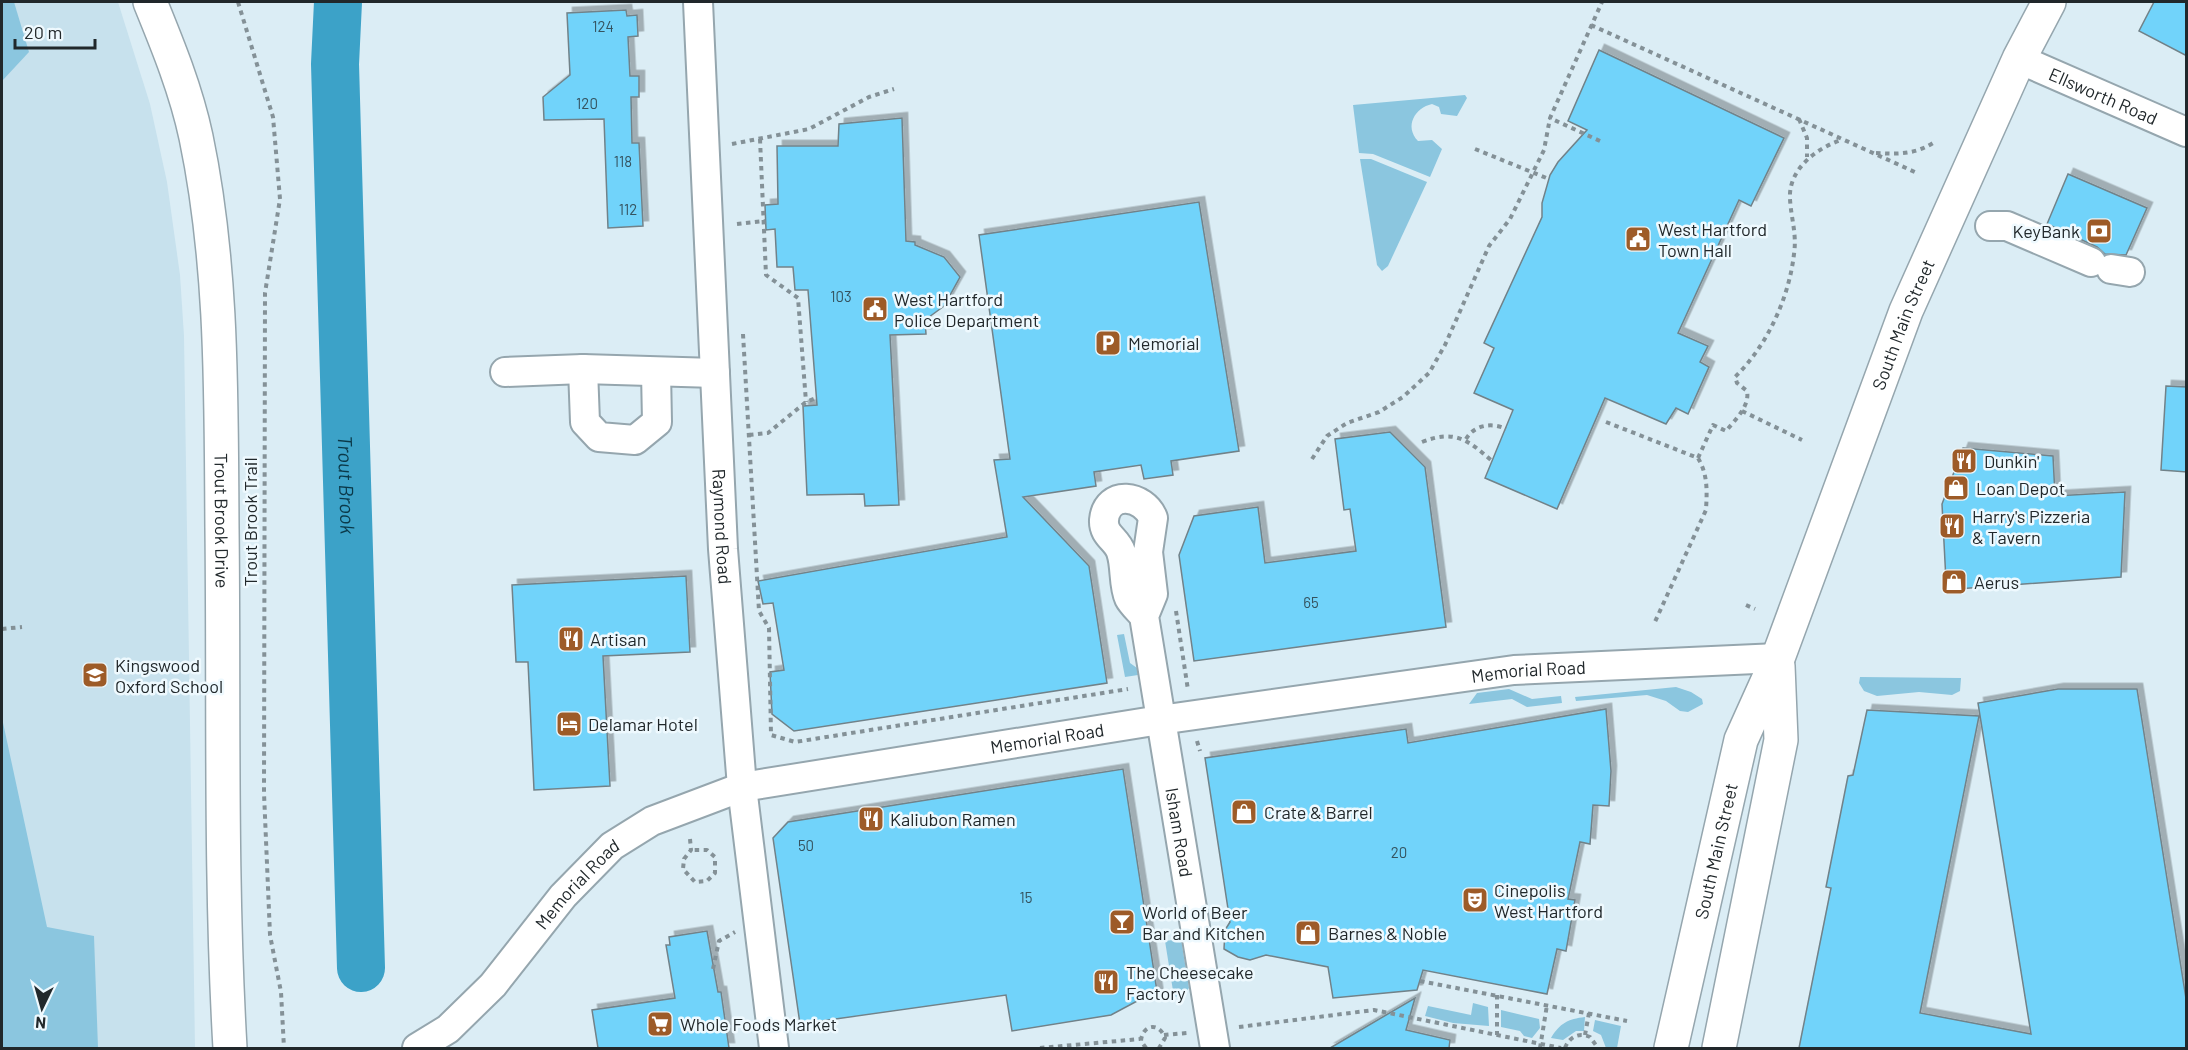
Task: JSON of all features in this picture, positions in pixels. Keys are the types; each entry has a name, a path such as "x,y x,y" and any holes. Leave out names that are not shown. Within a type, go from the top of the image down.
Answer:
{"main road":[{"name":"Trout Brook Drive","path":"150,2 175,64 196,135 208,204 217,290 221,378 225,892 230,1048"},
{"name":"South Main Street","path":"1671,1048 1741,740 1778,658 1906,311 2019,59 2049,2"},
{"name":"South Main Street","path":"1719,1048 1780,740 1778,658"}],"street":[{"name":"Raymond Road","path":"698,2 723,549 742,787 774,1048"},
{"name":"Ellsworth Road","path":"2019,59 2187,132"},
{"path":"1990,226 2007,226 2111,268"},
{"path":"505,372 583,369 715,372"},
{"path":"583,369 585,422 599,437 635,440 657,422 656,372"},
{"name":"Isham Road","path":"1144,616 1214,1039"},
{"name":"Memorial Road","path":"417,1048 448,1029 493,985 563,896 612,846 652,821 742,787 1160,720 1514,670 1778,658"}],"path":[{"name":"Trout Brook Trail","path":"238,2 273,117 280,199 265,293 264,793 270,935 281,992 284,1048"},
{"path":"1312,459 1327,436 1403,397 1429,373 1445,345 1489,246 1510,219 1544,150 1550,118 1602,2"},
{"path":"1591,26 1917,173"},
{"path":"732,144 809,129 869,97 894,89"},
{"path":"1550,118 1600,141"},
{"path":"1799,119 1807,138 1807,158"},
{"path":"760,139 766,275 798,298 806,402"},
{"path":"1698,458 1713,425 1726,431 1742,411 1748,396 1747,391 1737,383 1735,377 1759,351 1788,286 1796,231 1790,199 1791,188 1807,158 1823,146 1841,140"},
{"path":"1870,153 1903,154 1922,150 1933,143"},
{"path":"1475,149 1549,179"},
{"path":"737,224 764,220"},
{"path":"816,398 806,402 768,433 749,435 759,611 769,628 771,735 795,742 1137,687"},
{"path":"1742,411 1802,440"},
{"path":"1606,422 1698,458 1705,470 1706,510 1654,624"},
{"path":"1466,439 1469,433 1484,426 1506,429"},
{"path":"1422,442 1446,436 1466,439 1492,461"},
{"path":"1746,605 1755,609"},
{"path":"2,629 22,627"},
{"path":"690,839 691,850 682,864 686,875 695,882 707,881 715,873 715,857 707,850 691,850"},
{"path":"713,969 719,941 729,933 738,931"},
{"path":"1420,981 1627,1021"},
{"path":"1497,995 1497,1035"},
{"path":"1540,1046 1547,1005"},
{"path":"1164,1035 1214,1039 1374,1010 1540,1046 1563,1048 1574,1036 1585,1035 1594,1041 1598,1048"},
{"path":"1585,1035 1589,1014"},
{"path":"1140,1039 1144,1030 1151,1027 1158,1028 1164,1035 1164,1041 1159,1048"},
{"path":"1040,1048 1140,1039"},
{"path":"1140,1039 1146,1048"}],"shaded area":[{"name":"Kingswood Oxford School","path":"2,2 118,2 150,104 167,182 180,275 184,336 195,1048 2,1048"},
{"path":"2,2 14,2 29,52 2,81"},
{"path":"1465,95 1467,98 1457,116 1441,114 1439,107 1432,104 1421,109 1413,118 1412,129 1418,141 1432,140 1442,149 1430,177 1373,154 1359,153 1353,105"},
{"path":"1360,159 1371,159 1427,182 1388,266 1382,271 1377,265"},
{"path":"1124,634 1130,663 1137,668 1138,675 1125,677 1117,635"},
{"path":"1860,677 1961,678 1960,691 1952,695 1919,692 1877,696 1864,691 1859,683"},
{"path":"1676,687 1691,692 1702,699 1703,704 1688,712 1680,711 1666,701 1647,695 1576,701 1575,697"},
{"path":"1509,689 1532,699 1561,696 1562,703 1527,707 1512,699 1469,704 1477,693"},
{"path":"2,718 47,927 94,936 98,1048 2,1048"},
{"path":"1181,939 1189,988 1183,995 1174,997 1165,941"},
{"path":"1473,1003 1488,1007 1489,1026 1453,1023 1425,1016 1428,1006 1471,1015"},
{"path":"1501,1010 1539,1019 1540,1028 1532,1038 1524,1036 1520,1031 1501,1027"},
{"path":"1585,1017 1584,1031 1576,1031 1563,1040 1551,1038 1565,1023"},
{"path":"1595,1020 1621,1026 1617,1048 1606,1048 1601,1035 1593,1031"}],"building":[{"path":"2154,2 2187,2 2187,56 2139,31"},
{"path":"626,10 627,16 637,15 638,36 628,37 630,76 639,76 639,97 631,97 632,143 639,143 643,226 608,228 604,119 544,120 543,97 570,75 567,13"},
{"name":"West Hartford Town Hall","path":"1599,50 1784,138 1751,206 1739,200 1678,333 1708,346 1700,362 1709,367 1688,414 1676,408 1666,424 1605,398 1557,509 1485,478 1513,410 1474,393 1494,348 1484,343 1542,217 1542,203 1550,175 1558,162 1587,130 1568,121"},
{"name":"West Hartford Police Department","path":"902,118 906,241 915,242 915,245 944,257 960,277 944,306 925,320 926,334 890,335 899,505 865,506 864,494 807,495 803,406 817,405 808,290 795,290 793,267 777,267 775,229 766,230 765,205 778,204 777,146 838,146 839,124"},
{"name":"KeyBank","path":"2068,174 2147,208 2126,255 2105,254 2097,247 2047,224"},
{"path":"1199,202 1239,451 1171,461 1173,475 1144,479 1141,465 1094,472 1096,486 1023,497 1089,566 1107,683 794,731 772,714 770,672 784,670 773,603 763,604 758,581 1007,537 994,460 1010,459 979,235"},
{"path":"2166,386 2187,387 2187,472 2161,470"},
{"path":"1390,432 1425,467 1446,627 1194,661 1179,555 1194,516 1258,507 1265,563 1356,551 1350,509 1344,510 1335,439"},
{"path":"1963,448 2053,456 2055,496 2125,492 2121,577 1957,589 1946,581 1942,504"},
{"name":"Delamar Hotel","path":"686,576 690,652 603,656 610,786 534,790 528,662 516,662 512,585"},
{"path":"2058,689 2137,689 2187,1005 2187,1048 1799,1048 1831,888 1826,887 1848,776 1853,775 1867,710 1979,716 1920,1013 2031,1034 1978,703"},
{"path":"1606,709 1611,771 1609,806 1593,805 1590,844 1580,842 1568,899 1575,900 1566,951 1557,949 1547,994 1423,970 1417,990 1333,998 1328,967 1266,955 1250,960 1238,957 1224,949 1225,930 1230,922 1205,758 1406,729 1408,743"},
{"path":"1123,769 1158,998 1139,1000 1111,1015 1012,1031 1006,995 800,1024 773,838 788,822"},
{"name":"Whole Foods Market","path":"707,931 718,992 721,992 729,1048 598,1048 592,1010 675,998 666,945 670,945 669,937"},
{"path":"1415,998 1406,1030 1450,1040 1449,1048 1330,1048"}],"waterway":[{"name":"Trout Brook","path":"338,2 335,64 361,968"}],"place":[{"name":"KeyBank","path":"2099,231"},
{"name":"West Hartford Town Hall","path":"1638,239"},
{"name":"West Hartford Police Department","path":"875,309"},
{"name":"Memorial","path":"1108,343"},
{"name":"Dunkin'","path":"1964,461"},
{"name":"Loan Depot","path":"1956,488"},
{"name":"Harry's Pizzeria & Tavern","path":"1952,526"},
{"name":"Aerus","path":"1954,582"},
{"name":"Artisan","path":"571,639"},
{"name":"Kingswood Oxford School","path":"95,675"},
{"name":"Delamar Hotel","path":"569,724"},
{"name":"Crate & Barrel","path":"1244,812"},
{"name":"Kaliubon Ramen","path":"871,819"},
{"name":"Cinepolis West Hartford","path":"1475,900"},
{"name":"World of Beer Bar and Kitchen","path":"1122,922"},
{"name":"Barnes & Noble","path":"1308,933"},
{"name":"The Cheesecake Factory","path":"1106,982"},
{"name":"Whole Foods Market","path":"660,1024"}]}
